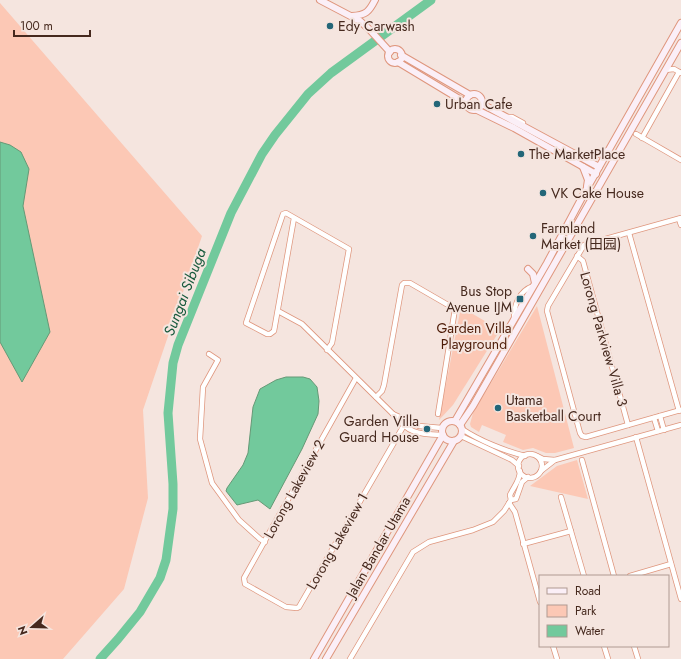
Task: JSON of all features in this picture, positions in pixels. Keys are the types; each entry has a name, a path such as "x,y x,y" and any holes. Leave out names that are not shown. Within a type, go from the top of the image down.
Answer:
{"street":[{"path":"320,0 352,16 368,28 390,52"},
{"path":"368,28 367,12 375,0"},
{"path":"352,16 367,12"},
{"path":"443,436 442,428 445,423 454,421 542,271 586,190 598,172 681,23"},
{"path":"555,460 536,476 528,477 523,475 512,460 461,436 461,427 681,42"},
{"path":"390,52 397,50 401,55 470,95 475,94 480,96 482,104 477,110"},
{"path":"390,52 388,55 389,60 394,63 398,62 466,103 469,109 477,110 514,128 583,167 598,172 604,170 612,156 620,150"},
{"path":"398,62 401,59 401,55"},
{"path":"642,138 680,73 674,70 665,70"},
{"path":"466,103 470,95"},
{"path":"482,104 583,158 598,172"},
{"path":"634,125 636,134 681,160"},
{"path":"627,137 636,134"},
{"path":"583,158 609,150"},
{"path":"583,167 588,180 586,190"},
{"path":"591,200 597,183 598,172"},
{"path":"294,218 274,331 270,334 266,334 246,323 283,214 286,213 349,249 332,343 328,350"},
{"path":"628,233 680,410 586,437 582,436 580,433 547,311 548,306 582,247 588,243 680,218 681,225"},
{"name":"Lorong Parkview Villa 3","path":"577,256 583,261 628,425"},
{"path":"542,271 553,268"},
{"path":"528,269 533,274 534,284"},
{"path":"376,397 382,391 384,385 402,285 404,283 410,283 454,307 456,311 438,414"},
{"path":"278,311 299,322 376,397 403,426 418,434 443,436 447,440 454,441"},
{"path":"209,354 218,360 203,387 200,439 212,483 239,520 265,542"},
{"name":"Lorong Lakeview 2","path":"244,581 356,378"},
{"path":"392,413 419,426 442,428"},
{"path":"660,416 664,430"},
{"path":"654,418 658,431"},
{"name":"Lorong Lakeview 1","path":"244,581 245,584 286,607 299,607 407,420"},
{"path":"454,421 470,434 513,453 525,456 529,454 543,459 555,460 681,425"},
{"name":"Jalan Bandar Utama","path":"314,659 443,436"},
{"name":"Jalan Bandar Utama","path":"326,659 454,441 461,436"},
{"path":"636,437 681,599"},
{"path":"350,659 413,552 429,542 473,530 492,522 504,511 510,501 516,498 520,491 518,485 520,479 519,468 521,460 525,456"},
{"path":"536,456 542,464 541,471"},
{"path":"582,460 614,575"},
{"path":"518,485 528,477"},
{"path":"561,497 584,575"},
{"path":"510,501 515,512 539,599"},
{"path":"523,544 571,531"},
{"path":"633,575 671,564"},
{"path":"553,647 557,659"},
{"path":"604,647 608,659"},
{"path":"634,647 638,659"}],"green space":[{"path":"0,3 202,236 143,410 148,498 124,589 63,659 0,659"},
{"path":"537,306 574,448 555,453 546,453 533,448 523,450 503,442 506,435 482,425 479,432 471,427 470,424 473,413"},
{"name":"Garden Villa Playground","path":"461,307 500,330 453,405 439,420"},
{"path":"577,460 588,499 530,486 557,466"}],"water":[{"path":"0,142 10,145 21,152 29,169 23,206 50,332 22,382 0,342"},
{"path":"286,377 303,377 310,379 317,387 319,401 318,414 302,449 270,509 258,500 237,505 226,491 243,465 248,453 253,407 260,389 276,380"}],"waterway":[{"name":"Sungai Sibuga","path":"100,659 140,612 160,578 166,560 173,509 173,484 168,413 173,363 178,345 231,213 262,154 275,135 308,94 331,73 431,0"}],"place":[{"name":"Edy Carwash","path":"330,26"},
{"name":"Urban Cafe","path":"437,104"},
{"name":"The MarketPlace","path":"521,154"},
{"name":"VK Cake House","path":"543,193"},
{"name":"Farmland Market (田园)","path":"533,236"},
{"name":"Bus Stop Avenue IJM","path":"520,299"},
{"name":"Utama Basketball Court","path":"498,408"},
{"name":"Garden Villa Guard House","path":"427,429"}]}
